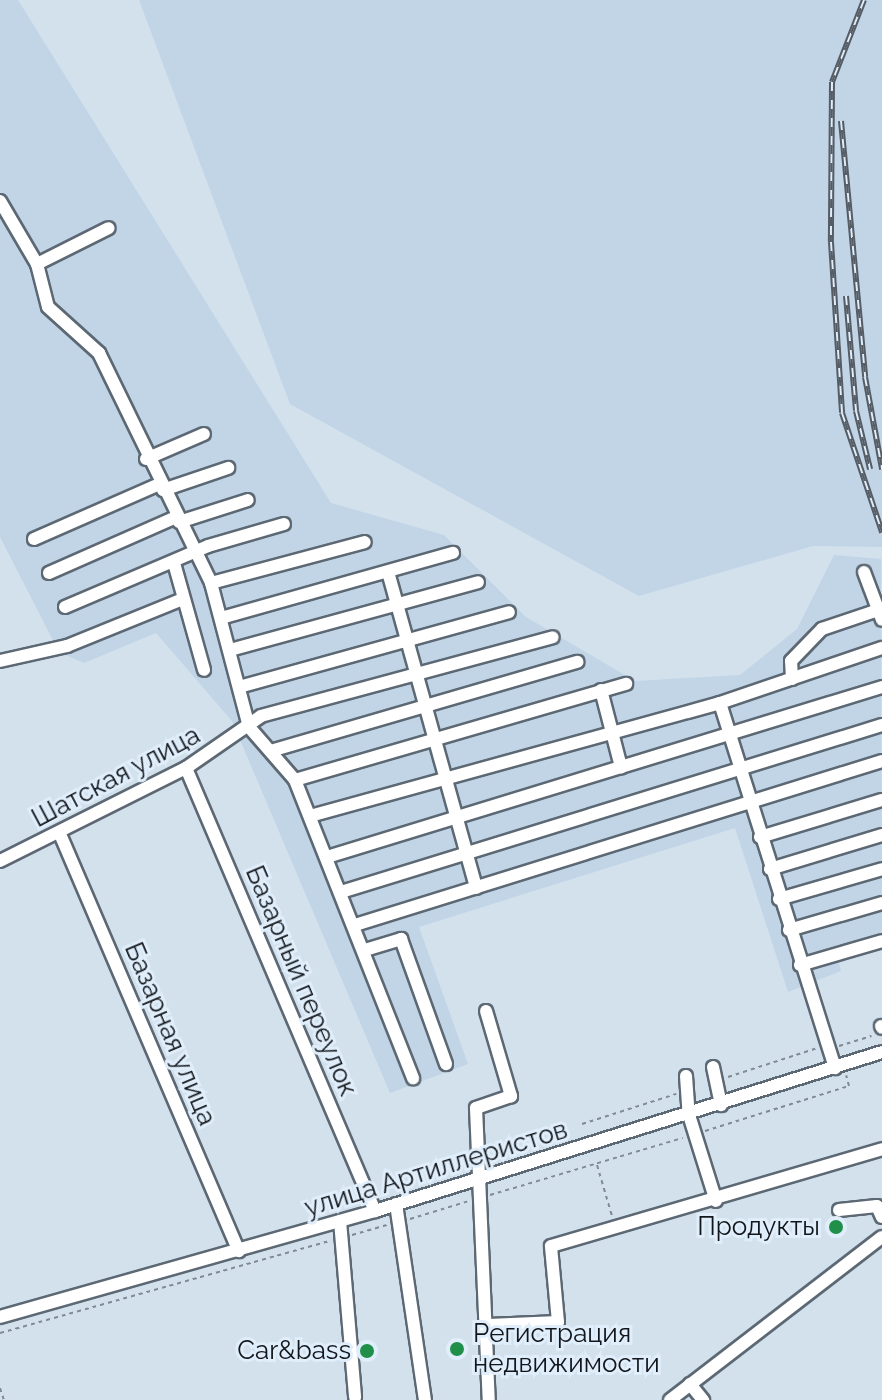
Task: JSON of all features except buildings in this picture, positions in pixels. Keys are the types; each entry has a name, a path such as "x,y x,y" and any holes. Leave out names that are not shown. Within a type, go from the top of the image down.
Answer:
{"street":[{"path":"0,201 37,264 48,307 99,353 146,459 211,583 249,727 274,750 295,780 365,950 413,1078"},
{"path":"37,264 109,228"},
{"path":"146,459 204,434"},
{"path":"34,539 161,487 228,468"},
{"path":"49,573 178,519 248,500"},
{"path":"65,607 195,552 284,524"},
{"path":"211,583 365,542"},
{"path":"221,618 453,553"},
{"path":"174,563 204,670"},
{"path":"388,572 476,888"},
{"path":"792,679 791,661 822,629 880,615 864,572"},
{"path":"230,650 478,582"},
{"path":"0,661 67,646 183,599"},
{"path":"239,687 509,612"},
{"name":"Шатская улица","path":"0,861 60,834 186,768 261,716 416,670 553,637"},
{"path":"310,816 612,730 720,703 882,648"},
{"path":"274,750 577,662"},
{"path":"295,780 434,737 626,684"},
{"path":"327,857 621,767 729,738 882,687"},
{"path":"601,690 621,767"},
{"path":"720,703 800,965 828,1047 840,1071"},
{"path":"341,892 740,773 882,725"},
{"path":"355,925 882,761"},
{"name":"Базарный переулок","path":"186,768 375,1211"},
{"path":"760,837 882,800"},
{"name":"Базарная улица","path":"60,834 239,1251"},
{"path":"770,869 882,835"},
{"path":"779,899 882,869"},
{"path":"789,930 882,903"},
{"path":"365,950 401,939 446,1064"},
{"path":"800,965 882,941"},
{"path":"486,1011 511,1096 476,1108 489,1400"},
{"name":"улица Артиллеристов","path":"0,1317 375,1211 840,1071 882,1052"},
{"path":"713,1067 721,1105"},
{"path":"686,1076 689,1115 716,1201"},
{"path":"488,1325 558,1322 551,1246 716,1201 882,1149"},
{"path":"396,1204 425,1400"},
{"path":"839,1210 880,1208"},
{"path":"340,1221 355,1397"},
{"path":"670,1400 882,1237"},
{"path":"690,1384 703,1400"}],"path":[{"path":"715,1082 882,1029"},
{"path":"0,1333 341,1239 849,1086 840,1071"},
{"path":"582,1124 687,1091"},
{"path":"597,1164 616,1228"},
{"path":"0,1388 4,1400"}],"shaded area":[{"path":"0,0 18,0 331,503 444,535 526,617 635,681 740,675 797,629 834,555 881,559 882,948 838,960 841,971 788,992 735,828 419,927 468,1064 390,1093 232,721 156,633 84,663 59,652 0,537"},
{"path":"139,0 882,0 882,547 813,546 639,596 290,404"}],"railway":[{"path":"864,0 832,82 831,242 842,413 882,532"},
{"path":"841,121 865,377 882,469"},
{"path":"846,296 856,411 870,469"}],"place":[{"name":"Продукты","path":"836,1227"},
{"name":"Регистрация недвижимости","path":"457,1349"},
{"name":"Car&bass","path":"367,1351"}]}
